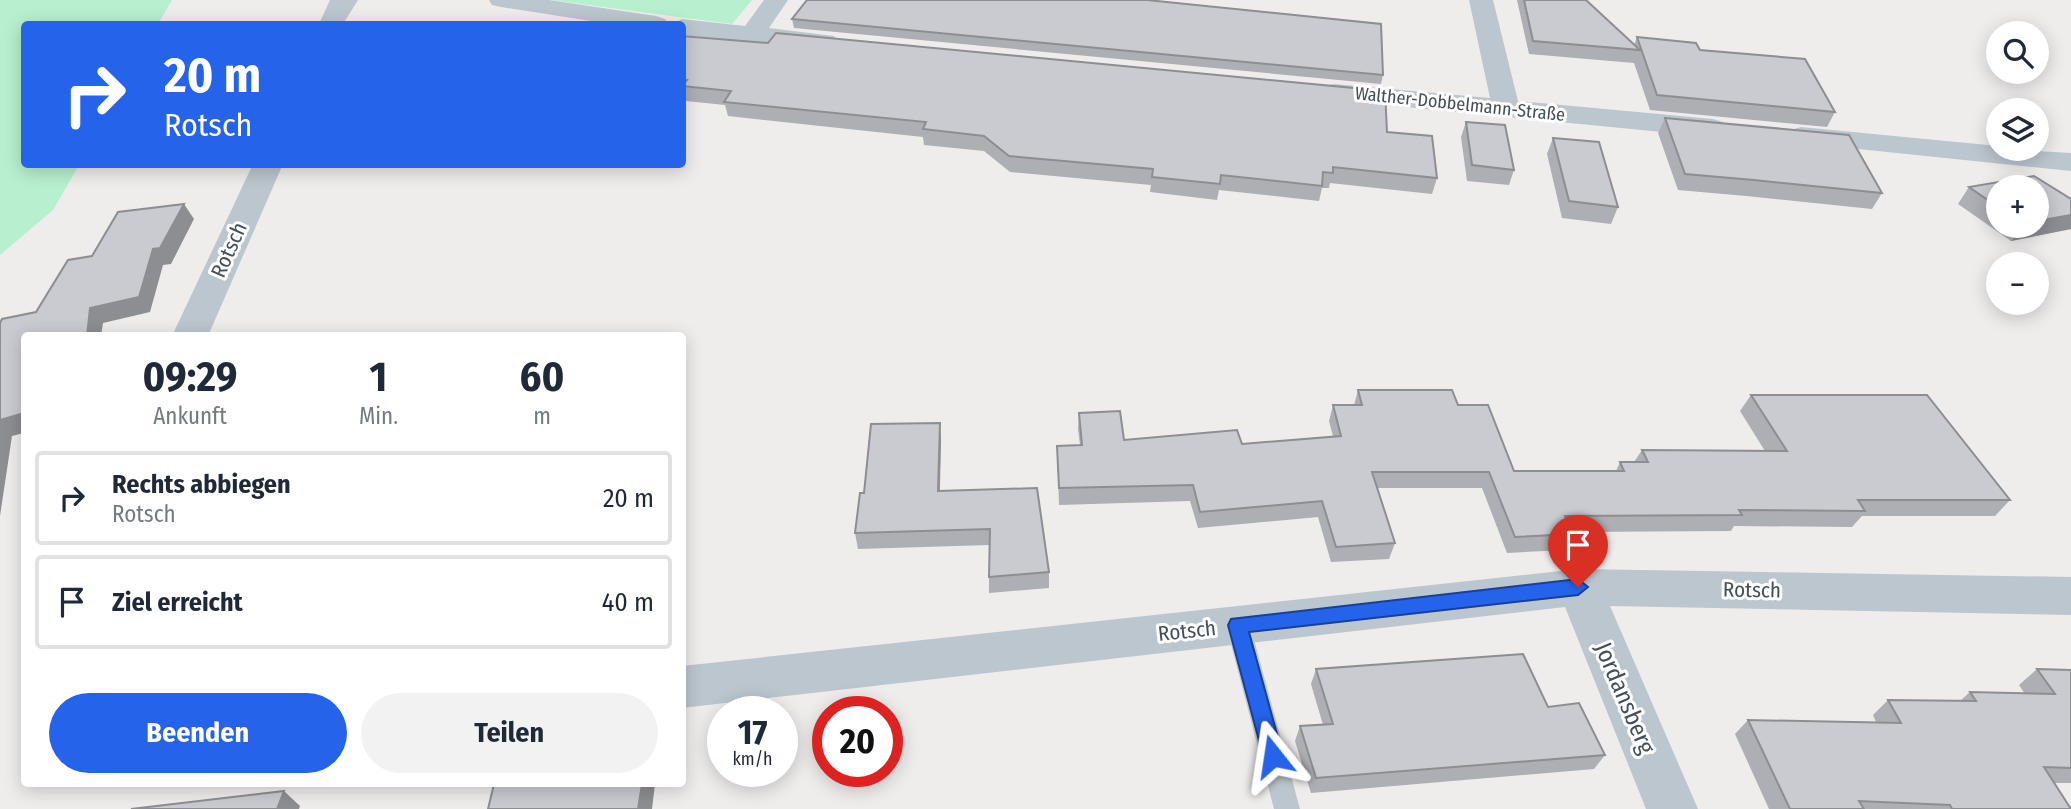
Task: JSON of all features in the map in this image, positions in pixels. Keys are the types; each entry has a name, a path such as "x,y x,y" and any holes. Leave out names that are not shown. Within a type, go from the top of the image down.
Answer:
{"street":[{"path":"332,21 340,4 346,0"},
{"path":"501,0 637,21"},
{"path":"752,34 776,0"},
{"path":"1481,0 1506,109"},
{"path":"686,27 848,44"},
{"name":"Walther-Dobbelmann-Straße","path":"1302,89 1738,131"},
{"path":"1778,134 1986,153"},
{"path":"2049,159 2071,162"},
{"path":"2042,161 2071,180"},
{"name":"Rotsch","path":"192,332 266,168"},
{"name":"Rotsch","path":"686,687 1578,587 2071,596"},
{"name":"Jordansberg","path":"1578,587 1672,809"}],"lane":[{"path":"1238,625 1287,809"}],"green space":[{"path":"0,0 172,0 160,21 21,21 21,168 77,168 53,210 0,255"},
{"path":"551,0 752,0 732,24"}],"building":[{"path":"807,0 1147,0 1381,24 1383,75 792,19"},
{"path":"1524,0 1586,0 1640,50 1533,41"},
{"path":"776,33 1385,91 1387,132 1432,136 1437,178 1333,167 1333,173 1323,172 1322,186 1221,175 1220,184 1152,177 1153,169 1009,156 984,136 923,129 926,122 724,102 731,91 686,86 686,36 768,43"},
{"path":"1637,37 1696,43 1700,50 1805,59 1835,112 1657,95"},
{"path":"1665,118 1849,135 1882,193 1685,174"},
{"path":"1466,122 1505,125 1514,170 1472,165"},
{"path":"1553,138 1599,142 1618,207 1569,201"},
{"path":"1986,184 1986,199 1969,187"},
{"path":"2049,185 2071,199 2071,215 2049,219"},
{"path":"184,204 160,248 153,249 139,297 90,308 87,332 21,332 21,414 0,420 2,319 36,312 68,260 92,256 118,212"},
{"path":"1358,390 1452,390 1458,405 1488,405 1514,471 1624,471 1620,462 1648,462 1642,450 1787,451 1751,395 1927,395 2010,500 1858,500 1865,511 1739,510 1742,515 1565,516 1573,534 1515,537 1489,472 1372,472 1395,543 1336,547 1322,501 1200,512 1193,485 1059,488 1057,446 1082,445 1079,413 1120,411 1124,440 1237,430 1242,444 1341,436 1333,405 1362,405"},
{"path":"940,423 938,491 1037,488 1049,572 989,577 990,529 855,533 860,493 864,493 871,424"},
{"path":"1523,654 1548,707 1579,703 1605,755 1316,778 1300,726 1333,724 1316,669"},
{"path":"2037,669 2071,670 2071,768 2044,767 2071,809 1952,809 1950,805 1859,801 1864,809 1790,809 1748,720 1901,723 1888,700 1976,701 1970,692 2055,694"},
{"path":"493,787 642,787 638,809 488,809"},
{"path":"284,791 277,809 131,809"}],"route":[{"path":"1273,756 1238,625 1578,587"}]}
